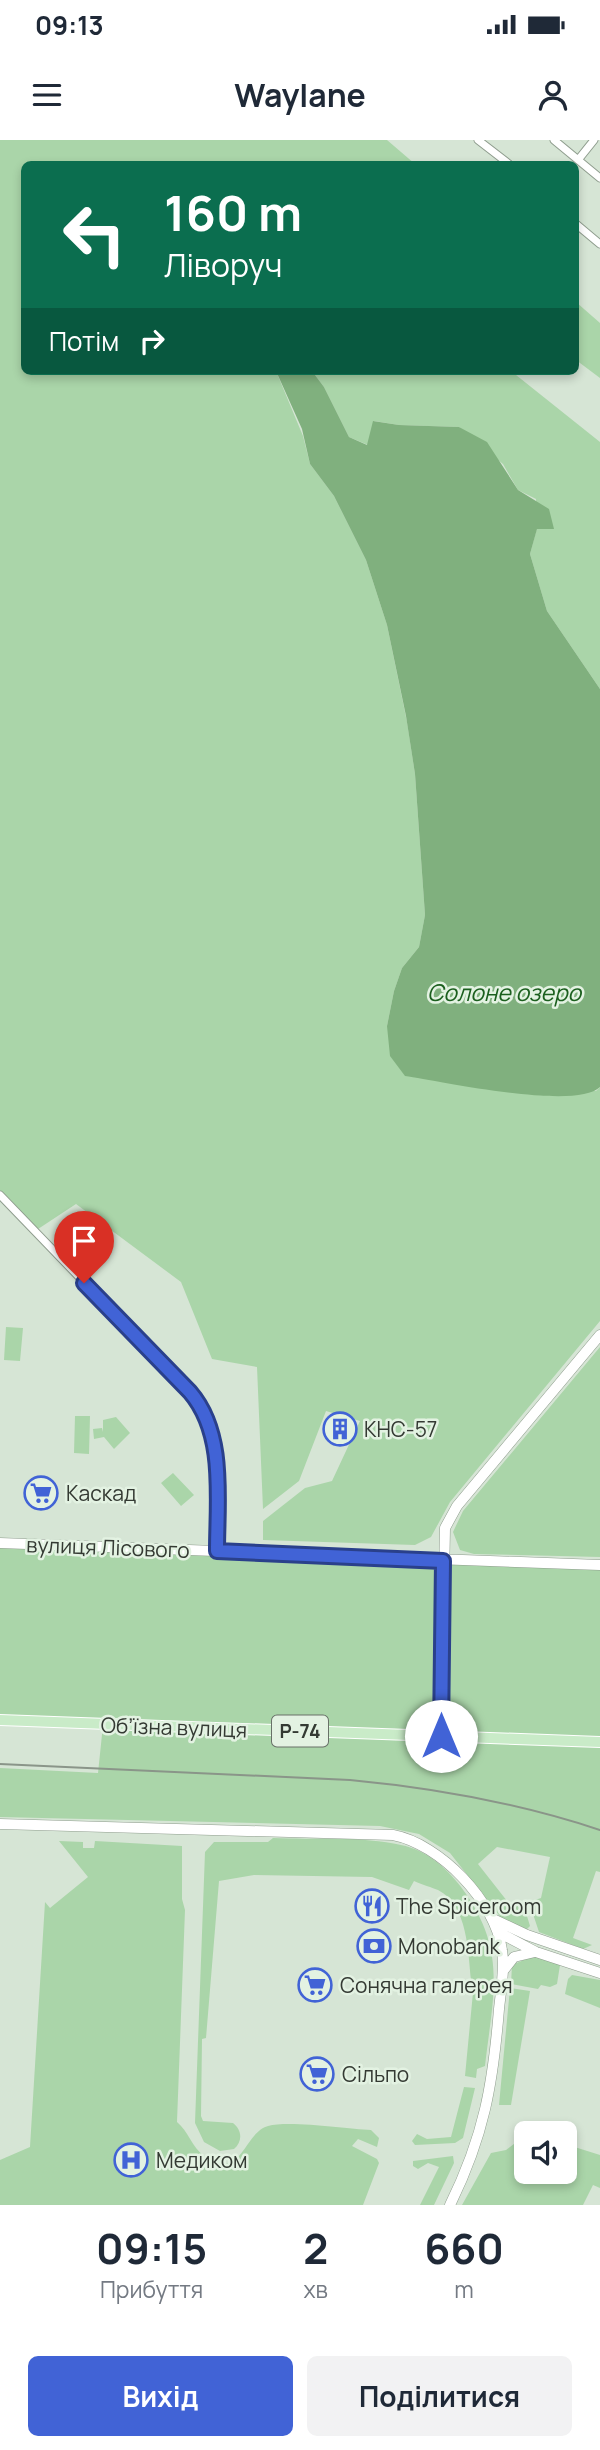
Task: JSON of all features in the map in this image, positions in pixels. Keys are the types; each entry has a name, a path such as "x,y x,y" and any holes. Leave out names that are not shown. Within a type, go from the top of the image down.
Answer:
{"main road":[{"name":"Обʼїзна вулиця","path":"0,1720 600,1742"}],"street":[{"path":"478,140 505,161"},
{"path":"554,140 576,161"},
{"path":"579,162 594,140"},
{"path":"579,164 600,178"},
{"path":"579,226 600,244"},
{"path":"0,1195 190,1392 205,1412 214,1439 217,1551"},
{"path":"441,1736 445,1528 457,1506 600,1335"},
{"name":"вулиця Лісового","path":"0,1543 600,1566"},
{"path":"0,1824 393,1835 415,1841 442,1857 459,1873 490,1917 498,1933 502,1952 488,2109 477,2147 450,2205"},
{"path":"490,1917 527,1935 600,1960"},
{"path":"498,1933 536,1952 600,1973"},
{"path":"501,1974 514,1957 536,1952"}],"shaded area":[{"path":"0,140 387,140 412,161 21,161 21,375 278,375 303,436 310,464 334,496 366,560 387,625 407,722 415,774 425,915 419,947 402,968 394,991 387,1026 596,1091 600,1087 600,1321 450,1502 431,1537 415,1545 263,1540 263,1521 305,1488 332,1481 360,1421 326,1411 299,1481 263,1509 257,1367 212,1359 181,1282 76,1204 35,1231 0,1195"},
{"path":"579,305 600,323 600,378 579,362"},
{"path":"315,375 516,375 600,442 600,689 547,611 530,554 537,528 536,499 518,490 503,464 459,427 399,425 374,421 368,445 349,437 324,387"},
{"path":"6,1327 23,1328 20,1361 4,1360"},
{"path":"600,1347 600,1557 474,1554 460,1550 453,1532 463,1511"},
{"path":"75,1416 90,1416 89,1454 74,1453"},
{"path":"116,1417 130,1433 114,1449 104,1437 94,1439 93,1429 102,1428 103,1432 103,1420"},
{"path":"173,1473 194,1495 181,1506 161,1483"},
{"path":"0,1543 600,1565 600,1872 596,1871 573,1938 592,1945 583,1949 539,1932 529,1902 541,1898 550,1857 497,1847 478,1864 511,1906 523,1903 530,1926 526,1930 502,1919 450,1853 419,1834 380,1826 0,1817 0,1768 98,1773 103,1725 0,1720"},
{"path":"273,1838 386,1842 410,1847 427,1855 449,1873 476,1910 486,1931 491,1952 493,1994 485,2066 477,2069 476,2078 465,2076 474,1982 471,1980 461,1918 448,1897 438,1890 414,1881 409,1890 372,1877 254,1875 219,1881 206,2038 202,2039 201,2116 203,2121 233,2123 240,2136 234,2149 220,2151 204,2142 195,2123 205,1852 214,1842 268,1842"},
{"path":"59,1841 83,1842 83,1848 94,1848 95,1841 182,1846 182,1899 185,1910 177,2122 196,2148 216,2163 226,2164 241,2154 253,2137 268,2126 303,2124 371,2130 379,2138 377,2147 358,2139 352,2146 377,2159 379,2163 363,2205 0,2205 0,2160 30,2147 45,1902 50,1908 88,1877"},
{"path":"535,1955 560,1965 557,1984 550,1987 541,1985 538,1989 511,1984 512,1965"},
{"path":"572,1975 600,1980 600,2008 565,1994 568,1979"},
{"path":"510,1988 530,1991 511,2105 499,2105"},
{"path":"464,2087 475,2088 463,2138 455,2143 415,2145 412,2141 417,2134 427,2139 451,2137"},
{"path":"514,2144 514,2184 577,2184 577,2148 600,2155 600,2188 593,2185 583,2205 462,2205 491,2153 506,2150"},
{"path":"453,2156 454,2163 434,2205 420,2205 439,2167 428,2163 418,2169 413,2166 413,2161"}],"water":[{"name":"Солоне озеро","path":"278,375 315,375 324,387 349,437 367,445 373,421 399,425 459,427 487,442 518,490 549,509 554,529 537,529 530,554 547,611 600,689 600,1087 586,1094 537,1095 405,1076 390,1056 387,1026 394,991 402,968 419,947 425,915 415,774 387,625 366,560 334,496 310,464 302,429"}],"tram line":[{"path":"0,1764 382,1783 508,1804 600,1830"}],"place":[{"name":"КНС-57","path":"340,1429"},
{"name":"Каскад","path":"41,1493"},
{"name":"The Spiceroom","path":"372,1906"},
{"name":"Monobank","path":"374,1946"},
{"name":"Сонячна галерея","path":"315,1985"},
{"name":"Сільпо","path":"317,2074"},
{"name":"Медиком","path":"131,2160"}],"route":[{"path":"84,1283 190,1392 205,1412 214,1439 217,1551 443,1561 441,1736"}]}
